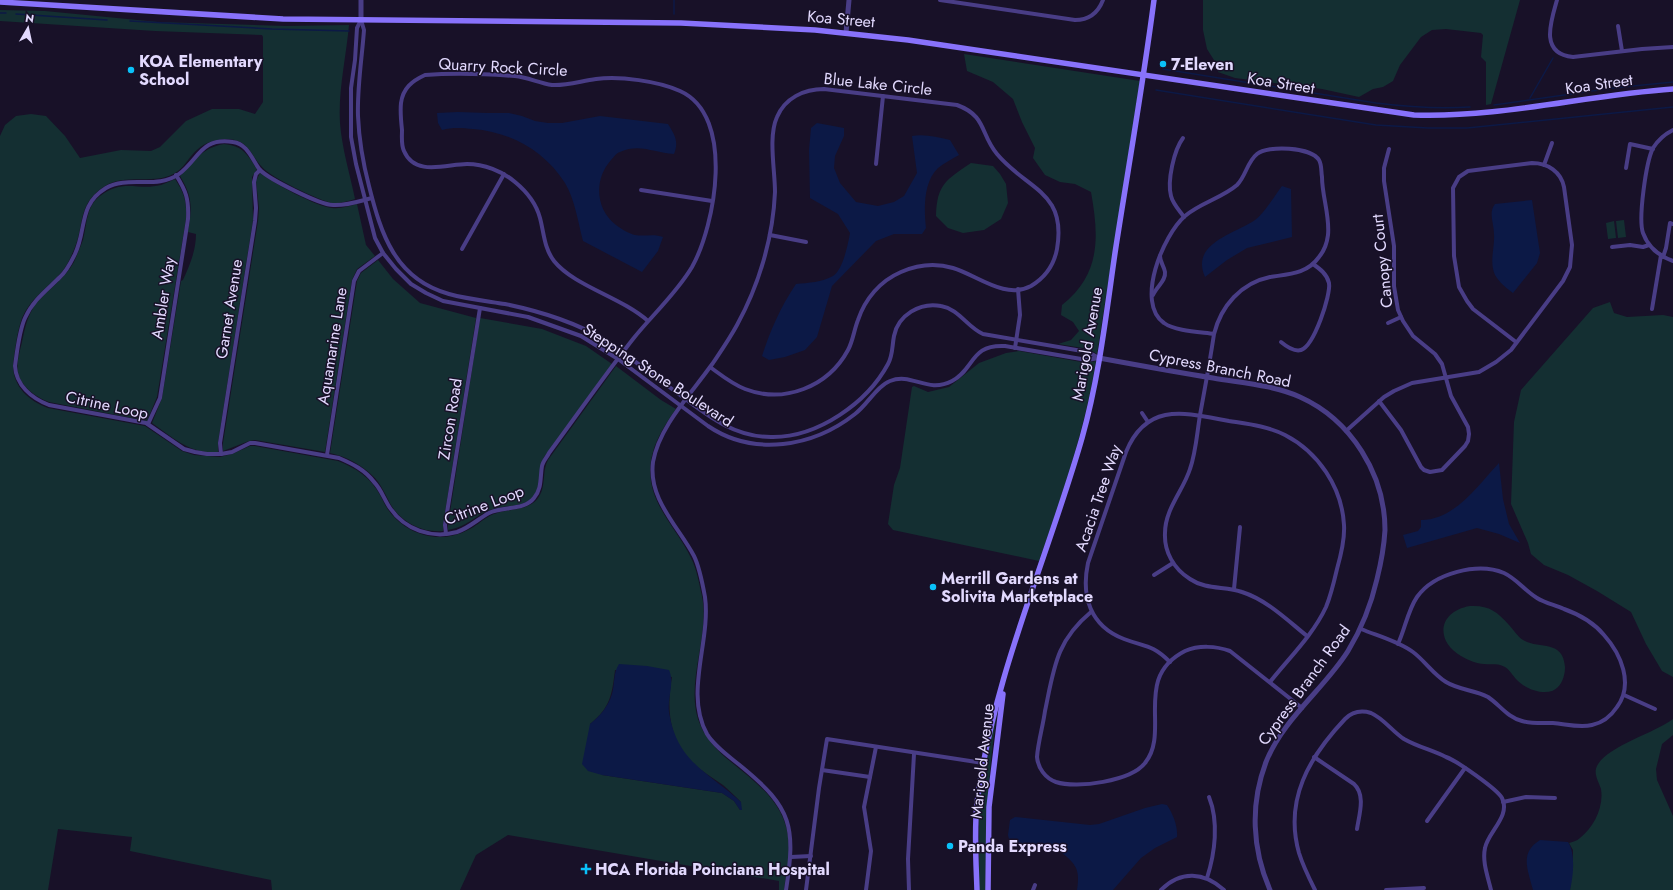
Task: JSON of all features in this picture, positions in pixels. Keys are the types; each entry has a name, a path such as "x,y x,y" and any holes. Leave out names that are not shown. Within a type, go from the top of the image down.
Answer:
{"main road":[{"name":"Marigold Avenue","path":"977,890 977,806 983,763 992,721 1025,608 1063,499 1082,438 1099,358 1154,0"},
{"name":"Koa Street","path":"0,2 10,1 283,19 681,23 753,26 846,33 908,40 1380,111 1430,116 1494,113 1623,94 1673,89"},
{"name":"Marigold Avenue","path":"988,890 989,807 1004,683"}],"street":[{"path":"361,0 361,20"},
{"path":"846,33 849,0"},
{"path":"940,0 1083,20 1092,15 1098,9 1103,0"},
{"path":"1557,0 1549,34 1552,44 1557,51 1565,56 1573,57 1673,47"},
{"name":"Stepping Stone Boulevard","path":"361,20 364,30 358,114 364,164 376,216 390,250 401,264 415,277 446,293 504,304 557,318 583,328 622,352 717,422 736,431 761,437 787,436 808,430 831,420 849,409 876,380 889,361 892,353 894,335 898,324 907,314 918,308 932,305 947,307 960,315 971,327 988,335 1088,352 1099,358"},
{"name":"Stepping Stone Boulevard","path":"361,20 357,28 350,114 351,137 364,200 375,238 383,253 396,269 406,279 426,293 443,301 528,317 555,326 590,341 713,429 737,440 765,445 791,443 812,437 841,424 859,410 882,386 891,380 903,379 929,385 944,384 957,378 974,356 987,348 1000,346 1087,360 1099,358"},
{"path":"1618,26 1622,51"},
{"name":"Quarry Rock Circle","path":"618,360 622,352 648,320 678,288 692,267 702,245 708,225 712,201 715,166 711,128 706,115 691,97 679,90 634,80 614,78 597,79 563,85 552,85 516,76 436,74 425,75 415,79 402,96 400,106 402,144 408,157 423,167 431,168 468,164 493,169 504,174 526,192 535,204 540,217 546,249 562,270 574,278 625,304 648,320"},
{"name":"Blue Lake Circle","path":"710,367 738,386 759,393 785,394 809,387 829,374 843,358 850,346 862,310 874,292 893,276 913,268 946,266 997,287 1018,289 1030,286 1050,270 1057,250 1060,231 1058,218 1053,206 1043,194 998,156 981,122 968,110 950,104 813,90 797,95 784,106 778,115 774,127 775,192 770,235 755,287 737,325 710,367 665,428 657,445 653,462 653,480 659,501 694,558 705,596 706,618 697,696 700,717 708,734 722,752 763,784 774,796 786,816 791,834 791,857 786,890"},
{"path":"876,164 883,96"},
{"path":"1673,130 1662,137 1653,149 1649,162 1641,217 1643,234 1649,245 1662,256 1673,261"},
{"path":"1183,138 1176,151 1170,188 1173,200 1184,217"},
{"name":"Citrine Loop","path":"372,198 339,205 331,205 279,182 260,170 244,148 235,142 213,143 199,151 188,165 176,175 161,182 118,183 108,187 97,195 88,205 76,253 69,266 61,276 38,298 24,320 15,366 15,373 19,382 26,392 38,401 49,405 148,424 184,449 208,454 221,454 250,443 255,443 327,455 352,463 364,471 374,482 390,508 406,524 430,534 446,534 466,528 490,513 526,504 533,500 540,488 542,465 546,458 618,360"},
{"path":"1544,165 1552,143"},
{"path":"1626,168 1630,144 1653,149"},
{"path":"1214,334 1168,326 1160,320 1154,312 1152,298 1156,268 1160,252 1169,234 1184,217 1198,207 1235,187 1242,180 1256,154 1269,149 1282,148 1308,152 1319,159 1321,166 1322,194 1328,233 1323,250 1313,264 1300,272 1265,279 1243,289 1234,296 1224,310 1214,334 1190,469 1182,490 1169,511 1166,523 1165,539 1173,563 1186,577 1209,587 1234,589 1252,595 1265,602 1307,636"},
{"path":"1253,150 1256,154"},
{"name":"Canopy Court","path":"1389,150 1384,168 1384,181 1394,246 1396,299 1401,317 1413,336 1440,361 1444,368 1451,396 1469,430"},
{"path":"1346,431 1379,401 1406,385 1472,374 1485,369 1506,355 1563,281 1571,261 1572,245 1563,183 1556,173 1544,165 1532,163 1468,171 1459,177 1453,188 1454,256 1460,287 1464,297 1473,309 1516,342"},
{"name":"Garnet Avenue","path":"221,454 220,443 255,220 256,208 254,178 260,170"},
{"path":"462,250 504,174"},
{"name":"Ambler Way","path":"148,424 160,398 188,219 189,205 186,190 176,175"},
{"path":"642,190 712,201"},
{"path":"1652,309 1662,256 1666,248 1670,223 1673,224"},
{"path":"770,235 806,242"},
{"path":"1612,247 1630,245 1643,248 1649,245"},
{"path":"1152,298 1155,290 1163,281 1165,275 1164,268 1160,260 1160,252"},
{"name":"Aquamarine Lane","path":"327,455 354,281 359,271 383,253"},
{"path":"1281,342 1294,350 1303,349 1309,343 1318,324 1327,300 1329,284 1325,274 1313,264"},
{"path":"1015,348 1020,315 1018,289"},
{"name":"Zircon Road","path":"446,534 445,525 480,308"},
{"path":"1388,323 1401,317"},
{"name":"Cypress Branch Road","path":"1099,358 1269,387 1290,393 1319,408 1346,431 1364,454 1373,472 1380,492 1384,516 1382,559 1372,600 1361,628 1347,652 1282,733 1272,749 1263,771 1256,797 1256,845 1262,870 1270,890"},
{"path":"1379,401 1401,430 1420,467 1427,472 1437,472 1445,468 1466,444 1469,437 1469,430 1475,430"},
{"name":"Acacia Tree Way","path":"1170,662 1157,650 1124,639 1112,633 1101,624 1092,612 1086,589 1085,578 1088,563 1128,446 1135,435 1148,422 1160,416 1174,413 1257,426 1284,435 1311,453 1324,470 1334,487 1343,517 1344,530 1342,550 1329,600 1319,621 1270,682"},
{"path":"1142,414 1148,422"},
{"path":"1425,477 1427,472"},
{"path":"1234,589 1240,527"},
{"path":"1154,575 1173,563"},
{"path":"1361,628 1413,652 1445,681 1484,695 1508,715 1526,722 1557,723 1579,726 1593,725 1611,715 1624,695 1625,679 1622,666 1612,645 1600,631 1578,615 1537,598 1508,575 1490,569 1477,569 1460,572 1440,578 1427,586 1420,593 1413,604 1398,644"},
{"path":"1092,612 1070,632 1055,665 1037,757 1041,770 1053,781 1065,784 1102,782 1130,774 1142,766 1149,758 1154,743 1156,688 1161,675 1170,662 1184,652 1192,649 1209,647 1220,648 1235,654 1302,708"},
{"path":"1624,695 1654,709"},
{"path":"1315,890 1300,855 1295,834 1295,807 1300,788 1304,775 1314,758 1345,718 1354,713 1364,712 1376,716 1406,740 1447,757 1497,791 1504,802 1504,810 1501,818 1488,838 1484,853 1491,890"},
{"path":"806,890 827,739 914,754 983,763"},
{"path":"866,890 871,851 864,807 876,747"},
{"path":"909,890 908,859 914,754"},
{"path":"1314,758 1354,784 1359,789 1361,798 1357,829"},
{"path":"1427,821 1465,768"},
{"path":"822,770 870,777"},
{"path":"1207,878 1213,857 1214,845 1214,814 1209,797"},
{"path":"1504,802 1526,797 1555,798"},
{"path":"791,857 811,856"},
{"path":"1161,890 1170,882 1183,877 1196,876 1207,878 1224,890"},
{"path":"1386,890 1424,888"}],"green space":[{"path":"1203,0 1520,0 1491,104 1486,105 1486,62 1481,57 1483,35 1481,33 1446,29 1432,30 1421,37 1400,65 1393,81 1383,87 1373,89 1359,97 1322,89 1235,78 1218,72 1219,68 1207,49 1203,30"},
{"path":"0,10 45,11 158,22 286,26 349,25 341,87 340,123 344,152 355,199 341,203 332,203 316,198 295,188 262,167 244,144 230,139 215,140 202,146 195,151 181,169 169,176 151,179 123,180 105,186 89,201 85,209 76,244 65,268 25,311 17,335 13,365 16,380 19,386 29,397 48,408 145,426 182,451 194,455 220,457 232,454 250,446 255,446 338,461 357,470 368,479 376,489 389,511 405,526 415,532 425,535 446,537 468,530 495,514 526,507 538,498 542,490 545,467 548,460 616,366 661,400 676,409 656,442 650,471 653,492 657,502 686,548 693,562 702,596 704,611 703,627 695,689 695,704 698,719 707,737 716,748 765,791 781,813 789,840 789,857 784,890 779,890 779,881 508,835 476,855 460,890 272,890 271,880 130,851 132,837 58,829 48,890 0,890 0,136 5,125 16,116 31,114 46,116 65,136 80,158 121,150 151,151 160,147 186,121 212,109 239,109 255,114 263,102 263,37 262,35 155,31 0,21","holes":["615,670 672,677 670,687 670,718 672,728 680,747 694,764 703,772 723,785 741,802 740,810 734,801 722,793 602,775 590,724 602,712 609,700 613,687"]},
{"path":"964,54 1140,81 1097,354 1089,349 1058,344 1071,340 1079,331 1073,322 1061,315 1062,305 1075,293 1084,281 1094,254 1096,239 1091,192 1075,184 1060,182 1045,175 1033,158 1035,148 1022,122 1013,99 993,82 967,71"},
{"path":"224,144 236,147 244,152 257,169 252,177 253,220 218,443 218,452 208,452 199,451 182,444 152,423 162,398 181,281 183,280 190,263 196,240 196,234 188,232 191,209 187,190 180,176 194,160 204,152"},
{"path":"971,163 993,166 1006,184 1008,203 1001,219 984,230 963,233 948,228 936,216 937,205 938,197 944,184"},
{"path":"260,173 295,194 325,207 339,208 357,204 366,245 375,256 357,269 352,280 325,452 255,440 223,451 223,443 258,221 259,208 256,181"},
{"path":"175,179 184,198 186,219 157,397 147,421 49,402 34,394 22,382 18,372 18,357 27,323 35,305 60,280 74,262 83,240 90,210 95,200 108,191 123,186 145,187 161,185"},
{"path":"1624,220 1626,237 1618,238 1616,221"},
{"path":"1614,221 1616,238 1608,239 1606,223"},
{"path":"378,260 393,279 420,303 476,318 443,531 428,530 414,526 407,522 391,505 380,484 370,473 349,459 330,453 357,281 361,273"},
{"path":"1610,302 1614,313 1627,317 1663,315 1673,317 1673,677 1662,671 1646,644 1631,612 1568,575 1544,565 1531,554 1528,543 1511,504 1514,422 1521,390 1593,308"},
{"path":"480,318 542,329 586,346 612,364 544,457 539,484 532,498 517,505 495,508 479,515 455,529 448,530 448,525"},
{"path":"1019,351 1087,363 1096,361 1086,412 1079,437 1039,561 893,530 888,524 894,485 900,468 912,387 914,386 928,392 949,387 979,363 1006,353"},
{"path":"1470,606 1492,610 1500,616 1523,640 1529,643 1549,647 1560,652 1563,658 1565,670 1560,685 1554,690 1548,692 1531,689 1521,683 1505,667 1475,663 1461,656 1452,649 1444,634 1446,620 1460,609"},
{"path":"998,708 988,799 986,890 979,890 979,807 985,764"},
{"path":"1673,719 1673,735 1662,744 1656,769 1657,780 1673,816 1673,890 1570,890 1573,850 1569,843 1579,839 1590,828 1597,816 1601,803 1602,796 1596,772 1597,766 1602,759 1611,752"}],"water":[{"path":"437,113 509,113 535,121 548,123 562,123 600,116 668,124 676,139 674,154 641,148 627,149 616,154 605,168 600,185 599,194 604,211 616,225 631,234 642,236 656,235 663,237 658,251 642,272 583,241 574,204 565,183 557,171 536,152 513,139 500,134 473,129 450,128 442,130 438,123"},
{"path":"817,123 844,128 844,136 835,156 834,168 840,183 856,202 878,206 894,202 904,196 917,173 912,136 917,135 936,137 950,140 959,155 938,168 933,174 927,188 925,205 926,228 922,234 894,234 876,241 832,286 817,337 805,350 785,357 769,360 762,356 765,347 772,328 796,284 820,281 837,273 842,263 849,238 850,233 838,214 810,198 809,150 811,128"},
{"path":"1282,186 1291,189 1292,237 1247,248 1227,260 1205,277 1202,265 1204,256 1209,248 1226,235 1255,220"},
{"path":"1532,200 1540,253 1537,263 1513,293 1505,287 1495,275 1493,270 1492,260 1494,230 1492,211 1495,204"},
{"path":"1499,463 1503,499 1509,524 1520,543 1499,534 1477,528 1407,548 1403,535 1418,531 1421,527 1421,520 1445,514 1455,508 1474,491"},
{"path":"619,664 647,666 669,670 671,675 671,685 669,712 673,729 679,743 695,764 741,802 742,810 740,810 734,801 722,793 602,775 588,771 582,764 590,724 606,707 610,699"},
{"path":"1162,804 1167,805 1173,816 1177,829 1177,837 1155,848 1141,858 1113,890 1077,890 1077,870 1074,864 1066,856 1056,849 1045,845 1040,844 1026,847 1010,843 1008,835 1010,820 1015,817 1090,825 1099,824 1145,808"},
{"path":"1540,840 1568,842 1571,847 1573,872 1570,890 1533,890 1527,869 1527,856 1533,845"}],"waterway":[{"path":"674,0 674,14"},
{"path":"0,13 6,13"},
{"path":"16,14 107,20"},
{"path":"130,21 272,29 349,31"},
{"path":"1530,98 1553,58"},
{"path":"1163,69 1400,106 1447,108 1470,107"},
{"path":"1494,105 1613,88 1673,82"},
{"path":"1156,90 1376,125 1428,128 1467,128 1673,107"}],"place":[{"name":"7-Eleven","path":"1163,64"},
{"name":"KOA Elementary School","path":"131,70"},
{"name":"Merrill Gardens at Solivita Marketplace","path":"933,587"},
{"name":"Panda Express","path":"950,846"},
{"name":"HCA Florida Poinciana Hospital","path":"586,869"}]}
